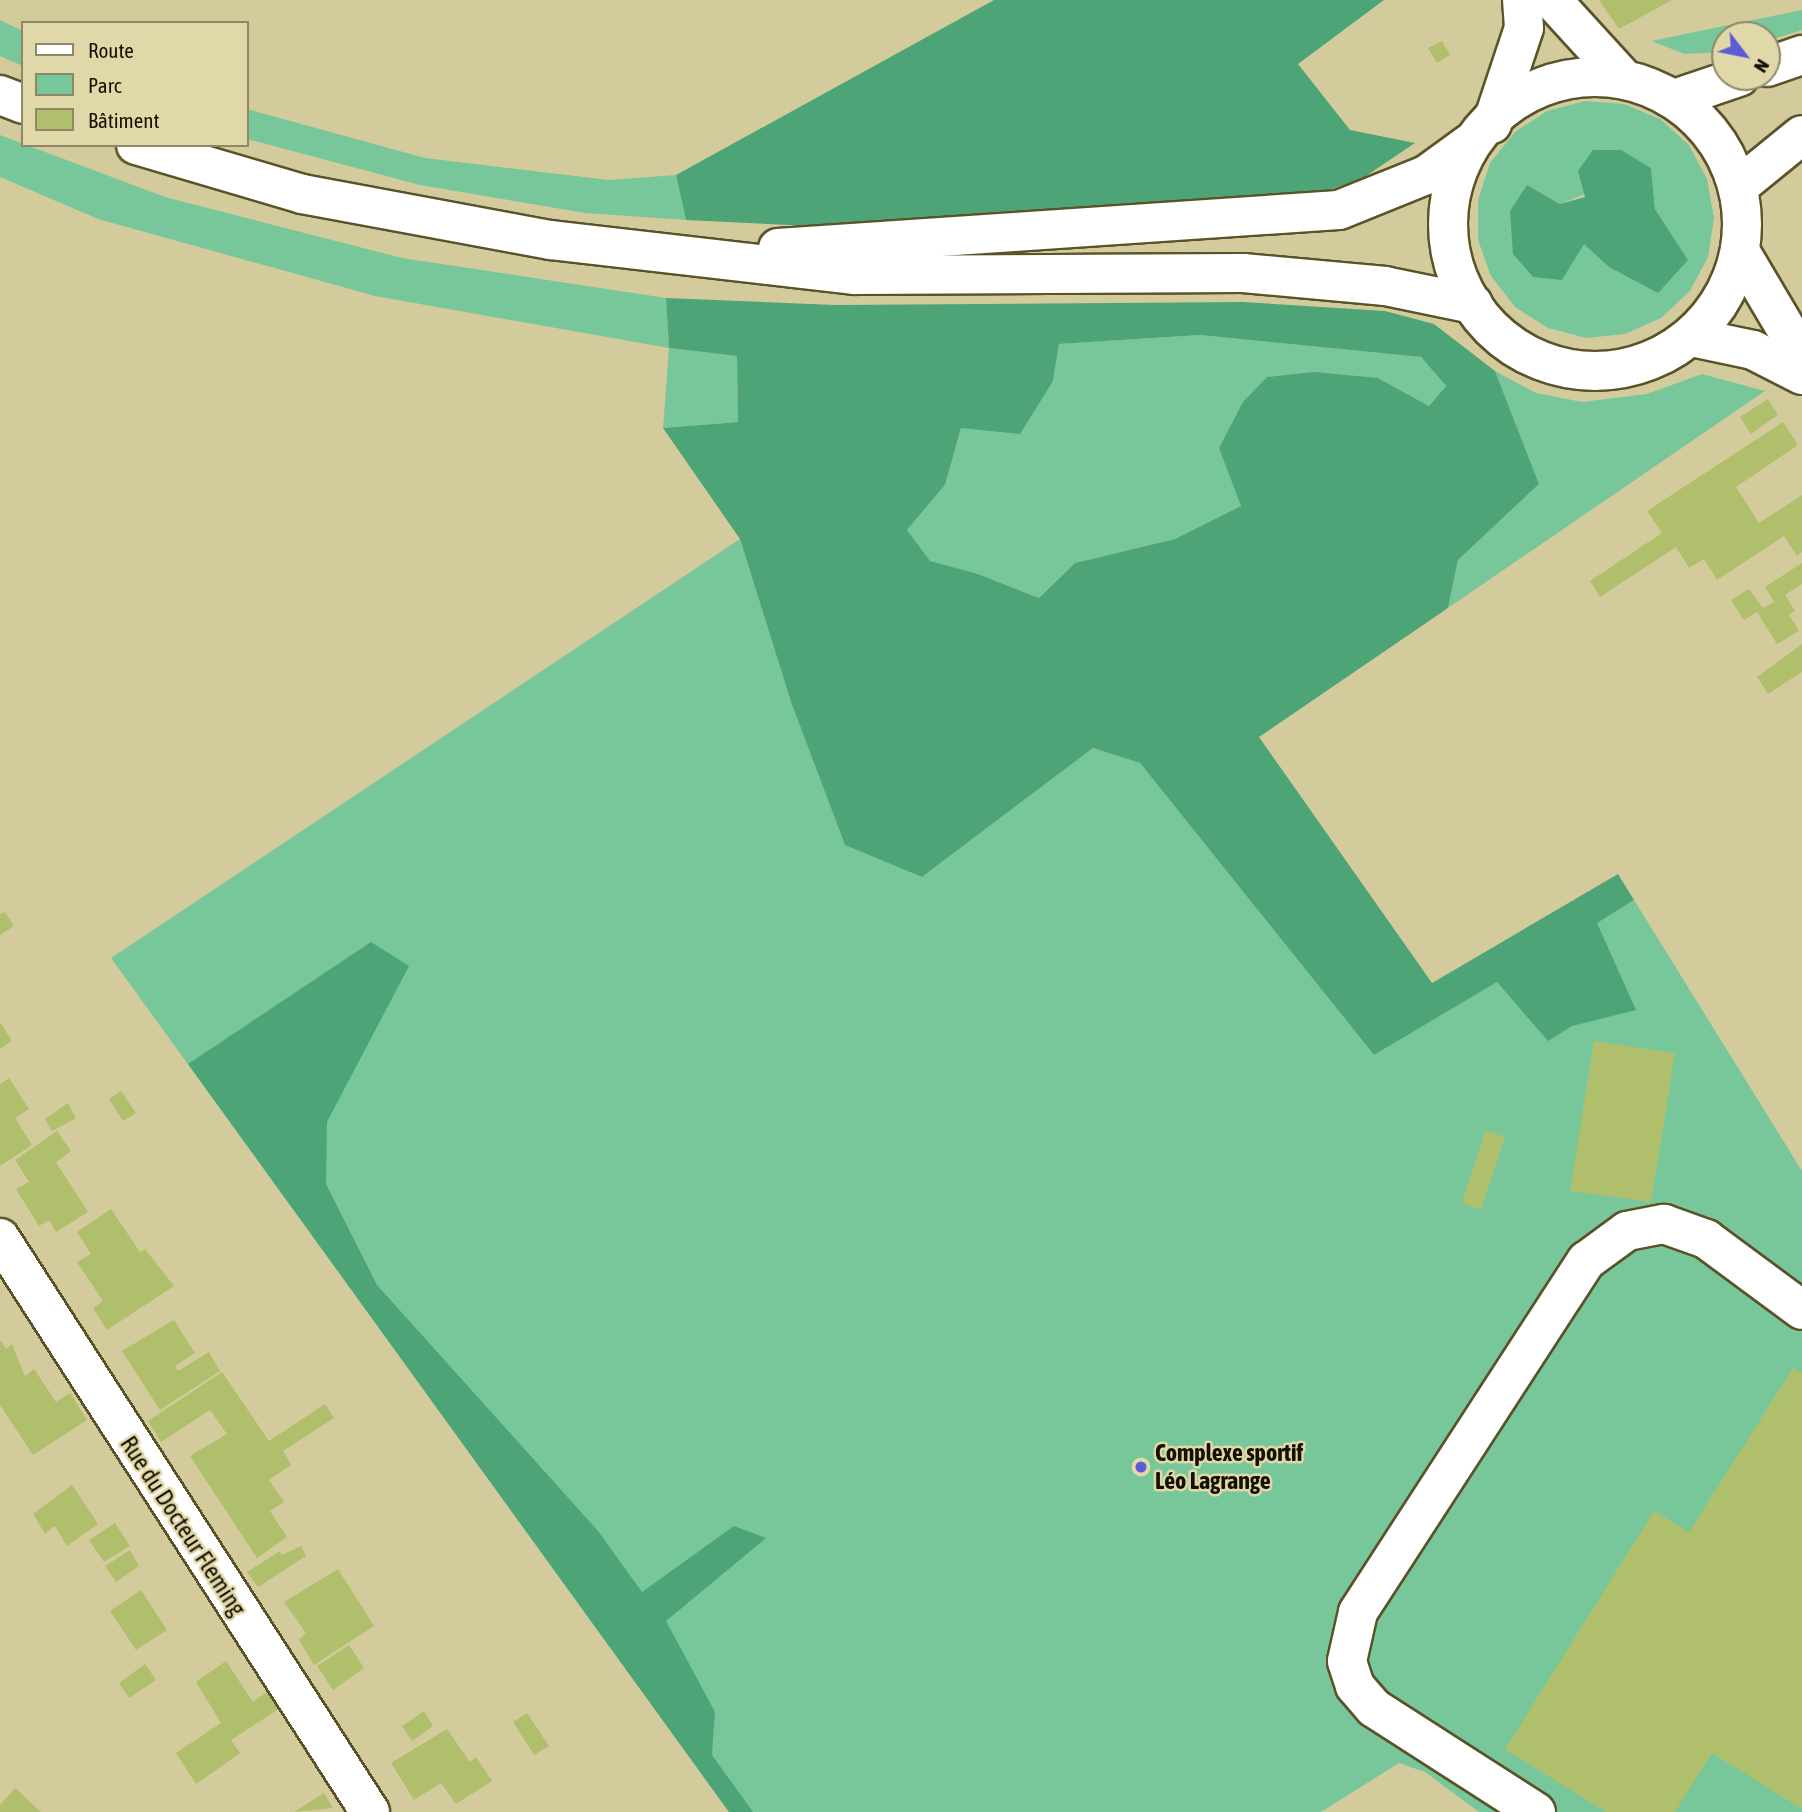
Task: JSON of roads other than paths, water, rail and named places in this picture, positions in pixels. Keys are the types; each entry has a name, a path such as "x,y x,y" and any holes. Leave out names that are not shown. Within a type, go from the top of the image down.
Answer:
{"main road":[{"path":"685,254 1339,210 1426,175 1484,132 1519,99 1551,83 1590,74 1625,80 1674,99 1714,137 1738,187 1743,221 1740,251 1719,305 1690,337 1654,360 1613,371 1562,368 1521,353 1486,325 1459,281 1448,246 1456,178 1484,132 1524,29 1522,0"},
{"path":"1552,0 1625,80"},
{"path":"1781,62 1802,55"},
{"path":"1674,99 1711,86"},
{"path":"0,95 21,103"},
{"path":"1738,187 1802,135"},
{"path":"143,147 302,194 425,219 551,240 854,275 1243,273 1385,286 1473,304"},
{"path":"1740,251 1802,355"},
{"path":"1690,337 1753,350 1802,375"},
{"path":"1536,1812 1374,1707 1354,1686 1347,1661 1358,1612 1586,1261 1627,1231 1664,1224 1706,1239 1802,1310"},
{"name":"Rue du Docteur Fleming","path":"0,1238 370,1812"}],"place":[{"name":"Complexe sportif Léo Lagrange","path":"1141,1467"}]}
